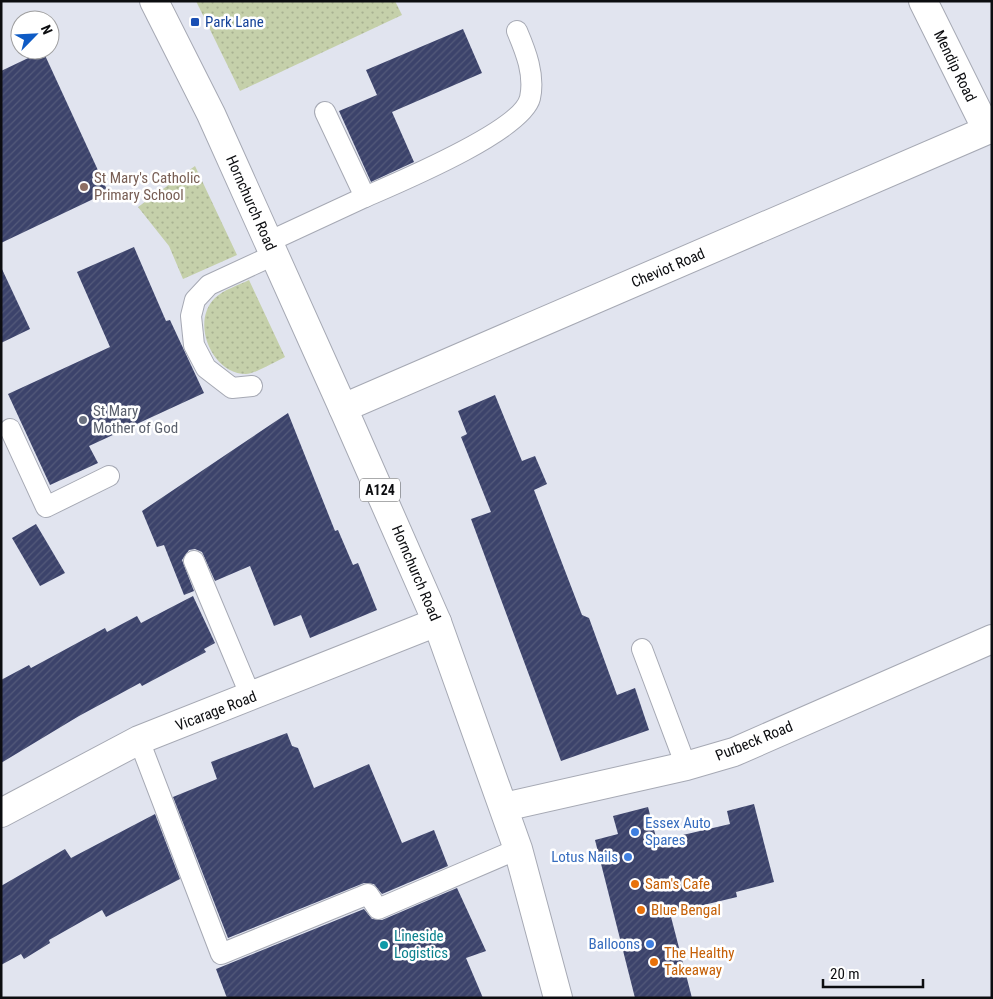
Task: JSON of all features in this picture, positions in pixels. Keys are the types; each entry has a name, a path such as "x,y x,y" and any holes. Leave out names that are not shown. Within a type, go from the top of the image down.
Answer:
{"street":[{"name":"Hornchurch Road","path":"154,1 210,114 344,408 437,622 518,849 558,998"},
{"name":"Mendip Road","path":"923,1 989,129"},
{"name":"Cheviot Road","path":"344,408 989,129"},
{"name":"Vicarage Road","path":"1,814 139,740 252,697 437,622"},
{"name":"Purbeck Road","path":"504,807 686,766 734,752 992,640"}],"lane":[{"path":"252,386 232,388 206,368 194,345 191,316 195,300 209,285 271,248 365,197 430,169 499,130 521,111 530,100 531,71 517,32"},
{"path":"325,112 365,197"},
{"path":"10,429 46,507 109,476"},
{"path":"194,561 252,697"},
{"path":"642,649 686,766"},
{"path":"139,740 221,954 368,894 378,909 518,849"}],"green space":[{"path":"196,1 395,1 402,15 240,91"},
{"path":"195,166 237,255 183,279 169,246 138,207"},
{"path":"249,280 285,357 260,370 246,374 234,372 223,366 215,356 208,345 205,333 205,320 208,308 218,295"}],"building":[{"path":"463,29 482,73 392,112 414,162 371,182 339,111 377,95 366,70"},
{"path":"24,60 47,60 108,192 1,243 1,71"},
{"name":"St Mary Mother of God","path":"134,247 166,321 170,320 204,393 89,446 98,463 50,485 8,394 110,347 77,272"},
{"path":"1,267 30,329 1,343"},
{"path":"495,395 522,461 535,456 547,484 534,490 582,615 589,618 617,695 635,688 649,730 561,761 471,519 491,512 461,437 467,434 458,411"},
{"path":"288,413 335,531 338,530 353,565 358,563 377,610 310,638 301,615 274,626 250,566 215,581 202,552 195,549 189,550 182,560 194,591 184,595 164,545 157,547 142,511"},
{"path":"36,524 65,573 40,586 12,538"},
{"path":"193,596 215,643 204,649 206,652 142,686 140,683 79,716 1,763 1,680 29,665 31,668 105,628 107,632 137,616 141,623"},
{"path":"287,733 292,746 298,748 314,788 369,764 402,843 434,830 448,866 382,894 374,884 364,883 228,938 173,797 217,779 211,762"},
{"path":"754,804 774,882 736,892 737,897 670,913 692,998 635,998 595,840 618,834 613,816 648,807 657,841 730,824 727,811"},
{"path":"155,814 180,879 106,917 102,910 49,940 50,943 24,959 21,954 1,965 1,886 65,849 71,858"},
{"name":"Lineside Logistics","path":"457,888 486,951 466,958 483,998 227,998 216,969 364,909 372,919 382,920"}],"place":[{"name":"Park Lane","path":"195,22"},
{"name":"St Mary's Catholic Primary School","path":"84,187"},
{"name":"St Mary Mother of God","path":"83,420"},
{"name":"Essex Auto Spares","path":"635,832"},
{"name":"Lotus Nails","path":"628,857"},
{"name":"Sam's Cafe","path":"635,884"},
{"name":"Blue Bengal","path":"641,910"},
{"name":"Balloons","path":"650,944"},
{"name":"Lineside Logistics","path":"384,945"},
{"name":"The Healthy Takeaway","path":"654,962"}]}
